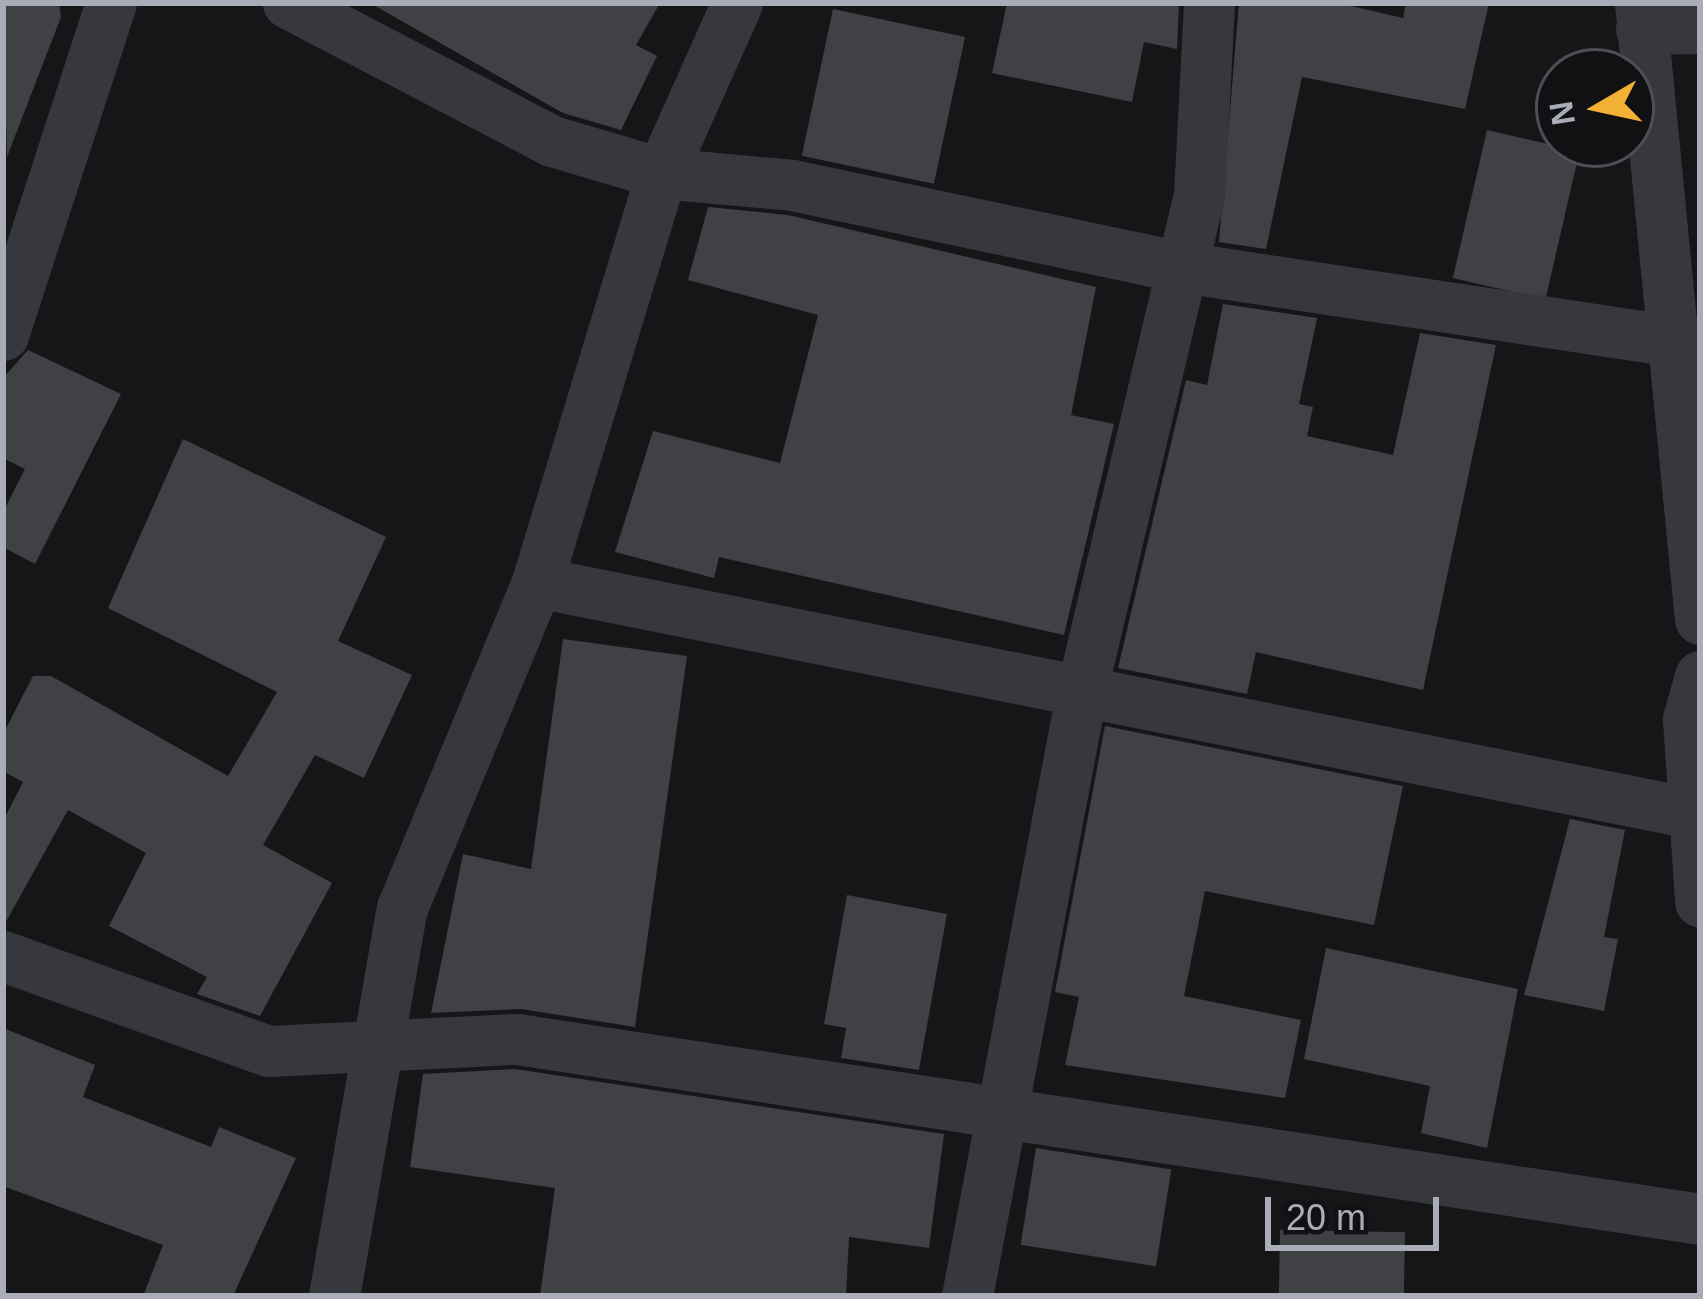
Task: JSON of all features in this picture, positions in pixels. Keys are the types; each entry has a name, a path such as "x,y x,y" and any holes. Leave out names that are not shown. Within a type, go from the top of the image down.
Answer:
{"street":[{"path":"3,335 111,3"},
{"path":"288,3 551,142 662,173 791,184 1182,267 1686,345"},
{"path":"334,1296 371,1042 401,908 537,582 662,173 737,3"},
{"path":"967,1296 1082,688 1198,195 1209,3"},
{"path":"1700,28 1640,16 1686,345 1700,619"},
{"path":"537,582 1676,810"},
{"path":"1700,676 1688,719 1700,902"},
{"path":"3,956 268,1051 371,1042 518,1039 1006,1106 1700,1219"}],"building":[{"path":"3,3 59,3 61,17 7,157"},
{"path":"370,3 660,3 636,45 657,56 621,130 563,113"},
{"path":"1007,3 1179,3 1177,49 1144,42 1132,102 992,73"},
{"path":"1239,3 1338,3 1403,18 1406,3 1489,3 1465,109 1302,77 1266,249 1219,242"},
{"path":"833,9 965,37 934,184 802,156"},
{"path":"1487,130 1535,141 1535,168 1576,168 1545,299 1453,278"},
{"path":"708,207 788,215 1096,287 1071,415 1114,424 1064,635 719,557 714,578 615,552 653,431 780,463 818,315 688,280"},
{"path":"1223,304 1317,318 1299,404 1313,407 1307,436 1393,455 1420,333 1496,345 1423,690 1256,652 1247,694 1118,668 1186,380 1207,385"},
{"path":"28,350 121,394 35,564 3,547 3,512 25,469 3,458 3,378"},
{"path":"183,439 386,537 338,641 412,675 364,778 315,755 263,845 332,883 260,1016 197,994 207,977 109,926 146,853 68,810 3,927 3,821 23,782 3,771 3,734 33,676 51,676 228,776 277,692 108,608"},
{"path":"563,639 687,656 635,1027 521,1009 431,1013 463,854 531,869"},
{"path":"1105,726 1403,786 1374,925 1205,891 1184,996 1301,1020 1285,1098 1065,1065 1079,997 1055,992"},
{"path":"1570,819 1625,830 1604,937 1618,939 1604,1011 1524,995"},
{"path":"847,895 947,914 919,1070 841,1058 846,1028 824,1024"},
{"path":"1326,948 1518,989 1487,1148 1421,1133 1430,1086 1304,1059"},
{"path":"3,1028 95,1065 83,1097 211,1147 219,1127 296,1158 233,1296 143,1296 163,1245 3,1186"},
{"path":"515,1069 944,1134 929,1248 849,1237 846,1296 540,1296 555,1188 410,1167 423,1074"},
{"path":"1036,1148 1171,1169 1156,1266 1021,1245"},
{"path":"1280,1230 1405,1232 1404,1296 1279,1296"}]}
